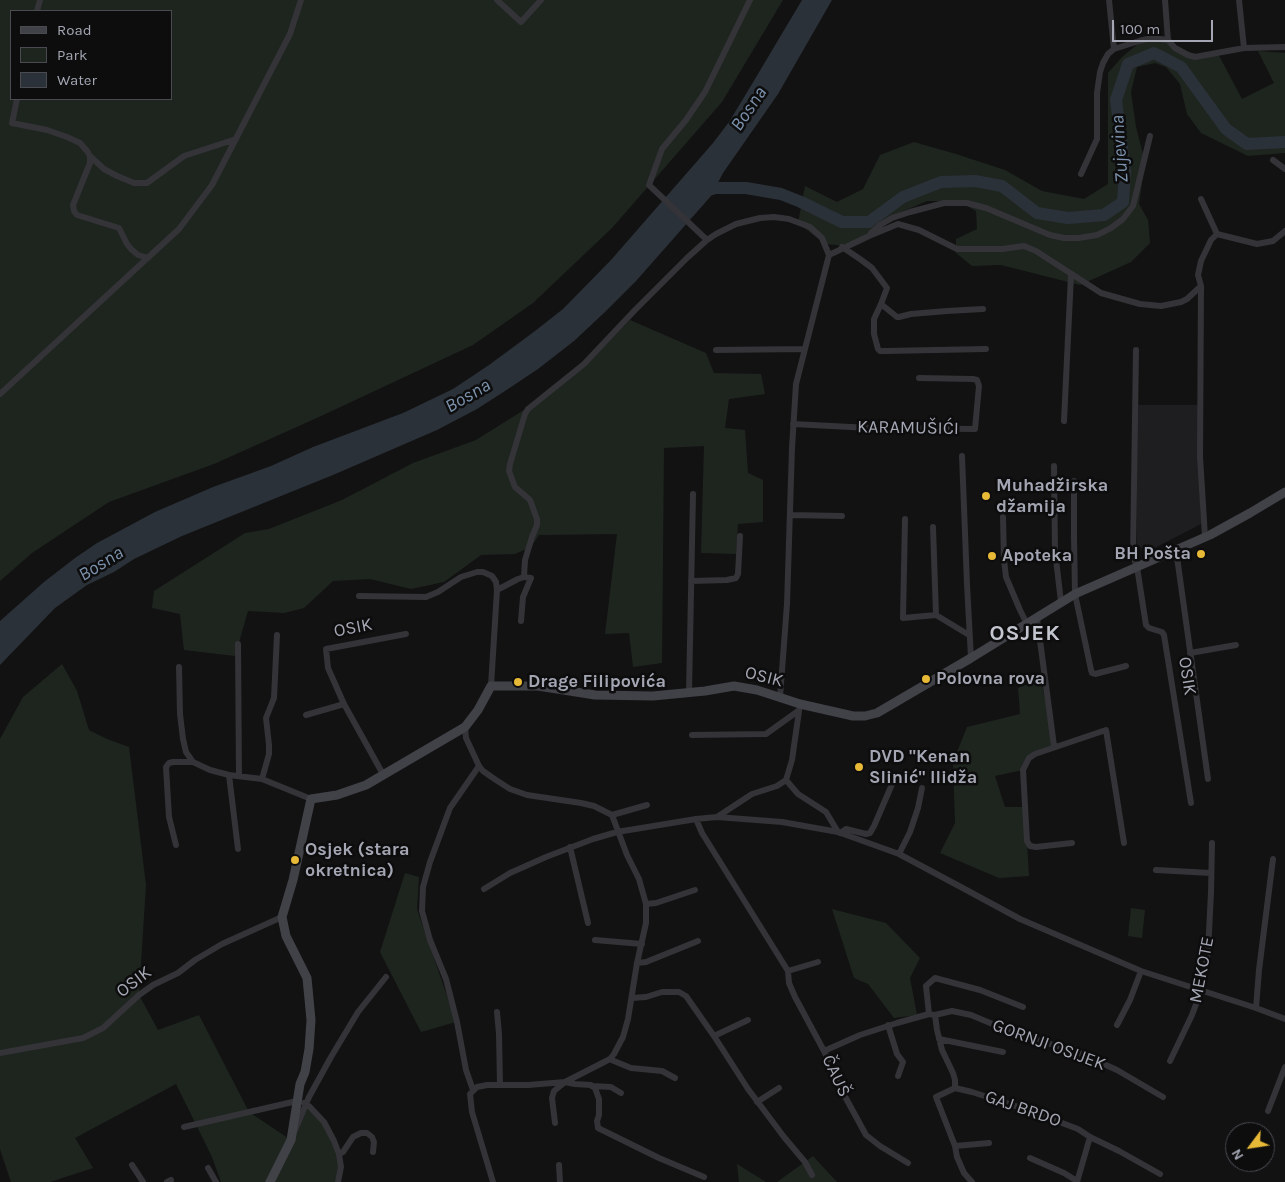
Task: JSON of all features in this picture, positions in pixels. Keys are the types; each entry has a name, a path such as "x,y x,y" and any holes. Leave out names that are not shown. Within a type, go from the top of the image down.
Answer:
{"main road":[{"name":"OSIK","path":"491,686 538,686 595,695 653,696 734,686 780,697 799,708 865,716 877,713 1075,594 1205,537 1285,492"},
{"path":"270,1182 291,1140 297,1099 309,1049 311,1020 307,978 286,936 282,917 293,880 311,800 352,791 366,785 465,727 478,710 491,686"}],"street":[{"path":"0,394 179,229 212,185 290,34 301,0"},
{"path":"497,0 521,22 541,0"},
{"path":"707,240 649,185 662,149 686,120 705,92 750,0"},
{"path":"1109,0 1114,49"},
{"path":"1165,0 1168,40 1175,48 1188,55 1195,57 1244,48 1285,47"},
{"path":"1239,0 1244,48"},
{"path":"1081,174 1097,139 1097,93 1100,72 1108,54 1114,49 1152,38 1168,40"},
{"path":"17,100 12,123 48,130 67,137 80,144 104,169 134,183 147,184 184,156 236,139"},
{"path":"869,236 880,225 892,218 944,203 967,203 986,208 1050,235 1064,238 1097,235 1123,218 1133,206 1150,136"},
{"path":"90,156 90,163 73,205 74,211 77,215 119,228 131,249 138,255 148,258"},
{"path":"1273,160 1285,169"},
{"path":"1201,199 1217,234"},
{"path":"524,577 525,560 537,525 537,519 530,500 515,486 509,472 528,409 584,364 635,310 707,240 726,228 760,218 789,219 810,227 822,238 828,255 796,384 787,604 780,697"},
{"path":"828,255 842,247 898,224 919,230 958,249 1002,249 1024,246 1036,251 1101,294 1140,304 1160,306 1181,302 1187,299 1200,286"},
{"path":"1217,234 1257,244 1273,241 1285,231"},
{"path":"1205,537 1200,457 1200,286 1198,275 1201,261 1217,234"},
{"path":"842,247 872,268 883,280 887,288 874,319 878,349 986,349"},
{"path":"1064,421 1071,275"},
{"path":"881,304 899,317 911,314 983,310"},
{"path":"716,350 805,349"},
{"name":"OSIK","path":"1136,350 1133,556 1137,567 1146,625 1162,632 1164,635 1191,803"},
{"name":"KARAMUŠIĆI","path":"793,424 870,428 975,429 979,386 977,380 919,378"},
{"path":"962,456 971,658"},
{"path":"1054,466 1055,550 1061,602"},
{"path":"1074,481 1075,594 1092,673 1095,674 1126,666"},
{"path":"689,692 693,494"},
{"path":"790,515 842,516"},
{"path":"1003,517 1006,578 1027,624"},
{"path":"905,519 903,618 936,615 969,635"},
{"path":"933,527 936,615"},
{"path":"691,581 736,578 738,574 740,536"},
{"name":"OSIK","path":"1176,550 1208,779"},
{"name":"OSIK","path":"359,596 426,596 438,592 461,577 477,572 483,572 492,576 496,582 497,590"},
{"path":"491,686 497,590 518,579 524,577 531,578 523,597 521,621"},
{"path":"1037,618 1054,746"},
{"name":"OSIK","path":"384,776 344,704 328,668 326,649 406,634"},
{"path":"262,779 270,745 266,718 274,698 277,635"},
{"path":"238,644 239,776"},
{"name":"OSIK","path":"1190,653 1236,645"},
{"path":"179,667 180,714 183,739 186,752 193,762"},
{"path":"306,715 344,704"},
{"path":"717,817 752,794 777,786 786,780 792,760 799,708"},
{"name":"OSIK","path":"692,735 766,734 799,708"},
{"path":"465,727 466,738 478,766 489,776 510,789 527,795 594,806 612,815 647,805"},
{"path":"1072,843 1030,846 1027,841 1023,770 1029,758 1035,754 1106,730 1124,843"},
{"path":"176,844 169,817 166,767 169,763 193,762 210,770 229,775 262,779 311,800"},
{"path":"473,1090 466,1070 446,979 430,940 422,903 423,887 430,862 450,808 478,766"},
{"path":"229,775 238,849"},
{"path":"786,780 798,794 826,812 839,832"},
{"path":"839,832 846,829 866,834 870,833 893,782"},
{"path":"899,854 910,832 922,788"},
{"path":"555,1123 552,1094 554,1091 565,1082 610,1059 623,1037 646,923 646,904 639,879 617,832 612,815"},
{"path":"484,889 510,873 570,847 617,832 717,817 782,822 839,832 899,854 1020,919 1140,971 1285,1019"},
{"name":"ČAUŠ","path":"696,819 702,833 788,971 789,983 794,997 824,1051 842,1091 866,1136 908,1163"},
{"name":"MEKOTE","path":"1170,1061 1201,991 1208,952 1212,843"},
{"path":"570,847 588,923"},
{"path":"1256,1008 1273,859"},
{"path":"1156,870 1211,873"},
{"path":"646,904 656,903 695,890"},
{"name":"OSIK","path":"0,1054 83,1038 103,1028 139,994 153,985 178,973 222,944 282,917"},
{"path":"595,940 642,944"},
{"path":"637,963 646,962 698,941"},
{"path":"788,971 818,962"},
{"path":"1117,1025 1130,1000 1140,971"},
{"path":"291,1140 331,1056 358,1012 386,977"},
{"name":"GORNJI OSIJEK","path":"932,1015 926,986 935,978 980,990 1024,1007"},
{"path":"632,998 646,997 662,992 679,992 686,996 757,1102 805,1162 812,1175"},
{"name":"GORNJI OSIJEK","path":"824,1051 888,1025 952,1011 971,1016 1014,1033 1077,1052 1117,1070 1163,1097"},
{"path":"497,1012 500,1084"},
{"path":"932,1015 955,1080 955,1088 936,1097 955,1146 957,1157 964,1173 972,1182"},
{"path":"714,1036 748,1020"},
{"path":"888,1025 897,1054 903,1062 898,1076"},
{"path":"939,1039 1003,1052"},
{"path":"610,1059 631,1068 662,1071 675,1078"},
{"path":"1268,1111 1285,1067"},
{"path":"493,1182 472,1112 470,1094 477,1087 500,1084 528,1085 565,1082 612,1087 621,1093"},
{"path":"591,1085 595,1088 599,1099 598,1128 659,1158 704,1177"},
{"path":"757,1102 778,1088"},
{"name":"GAJ BRDO","path":"955,1088 987,1096 1078,1129 1160,1174"},
{"path":"184,1128 297,1099 309,1106 324,1122 339,1154 341,1167 338,1182"},
{"path":"339,1154 346,1148 353,1137 361,1133 367,1133 372,1136 374,1142 373,1152"},
{"path":"1030,1158 1064,1173 1077,1182 1090,1137"},
{"path":"955,1146 989,1143"},
{"path":"132,1165 142,1182"},
{"path":"558,1165 560,1182"},
{"path":"208,1168 216,1182"}],"shaded area":[{"path":"1137,405 1199,405 1201,524 1147,552 1137,545"}],"green space":[{"path":"0,0 783,0 722,102 612,228 533,303 473,345 214,464 109,502 32,553 0,581"},
{"path":"1162,40 1195,56 1217,52 1242,99 1274,83 1258,51 1285,53 1285,153 1248,156 1201,133 1187,114 1180,84 1166,67 1155,63 1137,67 1131,92 1136,127 1145,162 1139,204 1148,220 1150,243 1131,262 1080,285 1001,265 972,266 956,253 956,239 977,229 976,211 958,201 927,201 892,216 873,237 848,246 825,244 798,223 805,186 837,202 863,189 880,155 914,142 1005,170 1042,191 1084,199 1108,184 1108,73 1122,57 1139,43"},
{"path":"630,320 706,353 714,373 761,374 765,394 729,399 725,428 745,430 748,473 763,480 763,522 738,524 736,554 701,553 704,446 664,448 662,663 633,667 629,633 605,634 617,534 539,535 531,547 515,554 481,555 444,582 411,589 370,579 333,581 304,608 284,613 248,611 235,656 184,650 180,614 152,608 154,591 245,533 269,529 342,500 413,463 476,440 527,408 587,364"},
{"path":"62,664 77,691 89,730 129,747 146,885 139,995 158,1030 199,1015 249,1112 291,1140 309,1106 324,1122 339,1154 338,1182 221,1182 212,1157 176,1084 75,1138 93,1168 50,1182 11,1182 0,1149 0,739 23,697"},
{"path":"1041,679 1054,746 1035,754 1023,770 995,776 1005,807 1025,807 1029,876 999,878 940,853 955,823 953,762 967,727 1020,714 1018,688"},
{"path":"405,873 419,877 417,909 456,1022 421,1032 380,952"},
{"path":"1131,908 1145,910 1142,938 1128,936"},
{"path":"832,909 886,923 920,958 910,978 917,1015 894,1018 868,984 854,978"},
{"path":"813,1156 837,1182 777,1182"},
{"path":"737,1164 766,1182 739,1182"}],"water":[{"name":"Bosna","path":"802,0 832,0 778,94 723,173 711,196 636,281 574,341 538,369 505,391 477,409 437,430 333,475 182,536 134,559 114,572 87,585 55,608 0,665 0,621 44,582 97,543 155,512 213,487 271,466 313,447 403,413 453,389 489,365 563,309 611,260 713,143 729,122"}],"waterway":[{"name":"Zujevina","path":"699,193 715,188 746,188 781,194 842,222 869,222 903,197 941,182 975,181 1002,186 1037,213 1068,218 1104,215 1123,202 1125,171 1116,100 1128,64 1154,53 1181,67 1226,129 1247,144 1285,142"}],"place":[{"name":"Muhadžirska džamija","path":"986,496"},
{"name":"BH Pošta","path":"1201,554"},
{"name":"Apoteka","path":"992,556"},
{"name":"Polovna rova","path":"926,679"},
{"name":"Drage Filipovića","path":"518,682"},
{"name":"DVD \"Kenan Slinić\" Ilidža","path":"859,767"},
{"name":"Osjek (stara okretnica)","path":"295,860"}],"district":[{"name":"OSJEK","path":"1025,634"}]}
